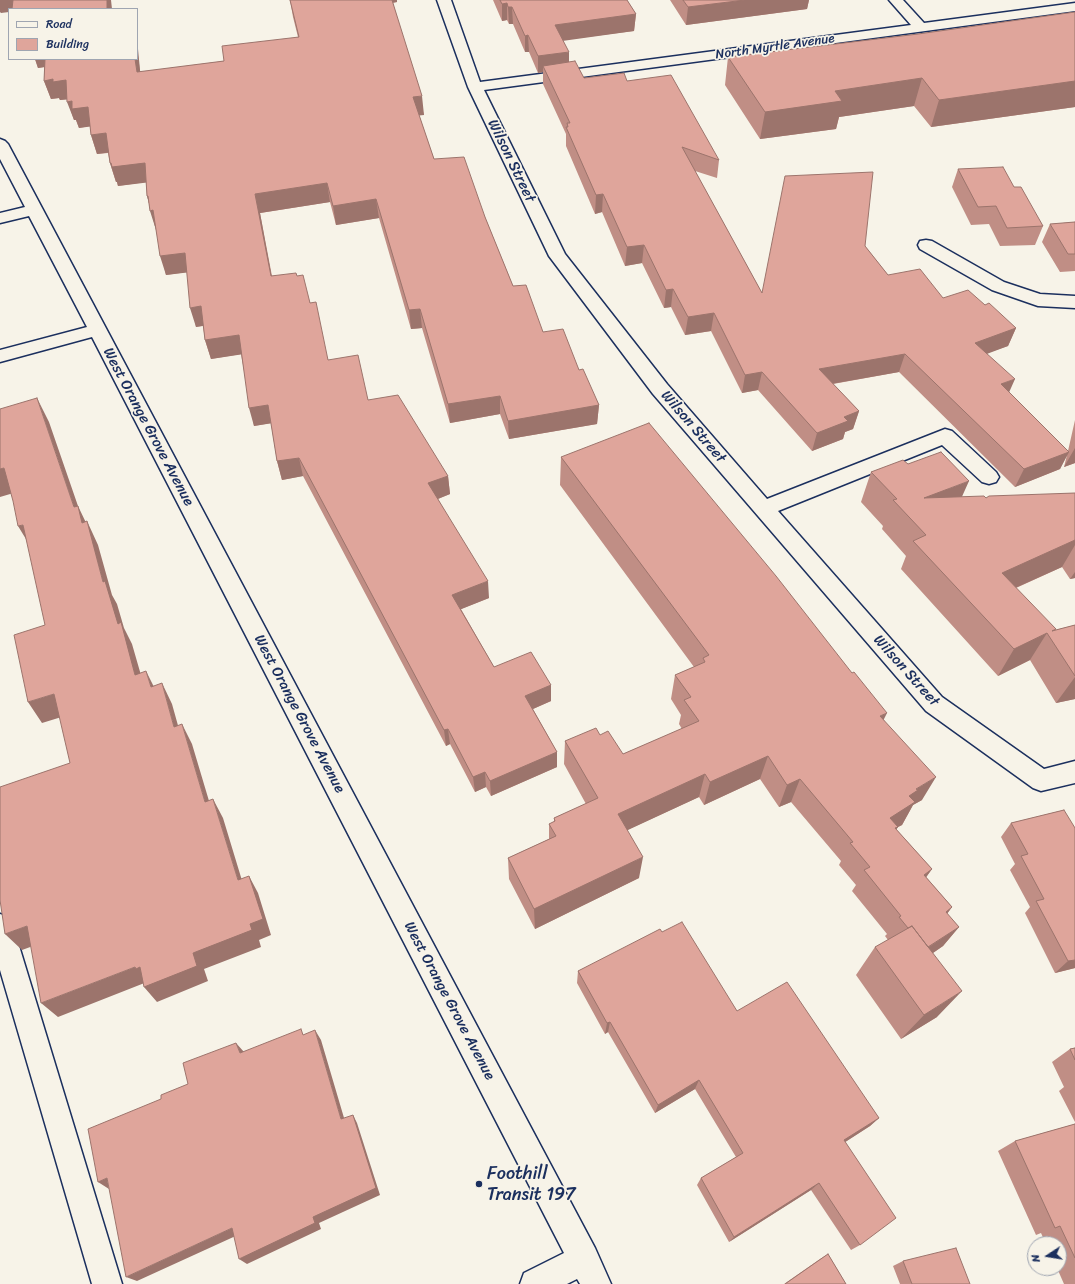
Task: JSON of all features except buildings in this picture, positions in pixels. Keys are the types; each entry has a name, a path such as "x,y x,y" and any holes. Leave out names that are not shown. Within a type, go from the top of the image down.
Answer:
{"street":[{"name":"Wilson Street","path":"444,0 476,87 557,256 660,389 934,704 1041,780 1075,772"},
{"path":"896,0 920,27"},
{"name":"North Myrtle Avenue","path":"476,87 1075,7"},
{"name":"West Orange Grove Avenue","path":"0,144 590,1271"},
{"path":"0,218 34,210"},
{"path":"926,245 998,286 1038,300 1075,302"},
{"path":"0,356 98,330"},
{"path":"764,508 944,436 989,477"},
{"path":"0,926 107,1284"},
{"path":"535,1284 590,1271"}],"place":[{"name":"Foothill Transit 197","path":"479,1184"}]}
